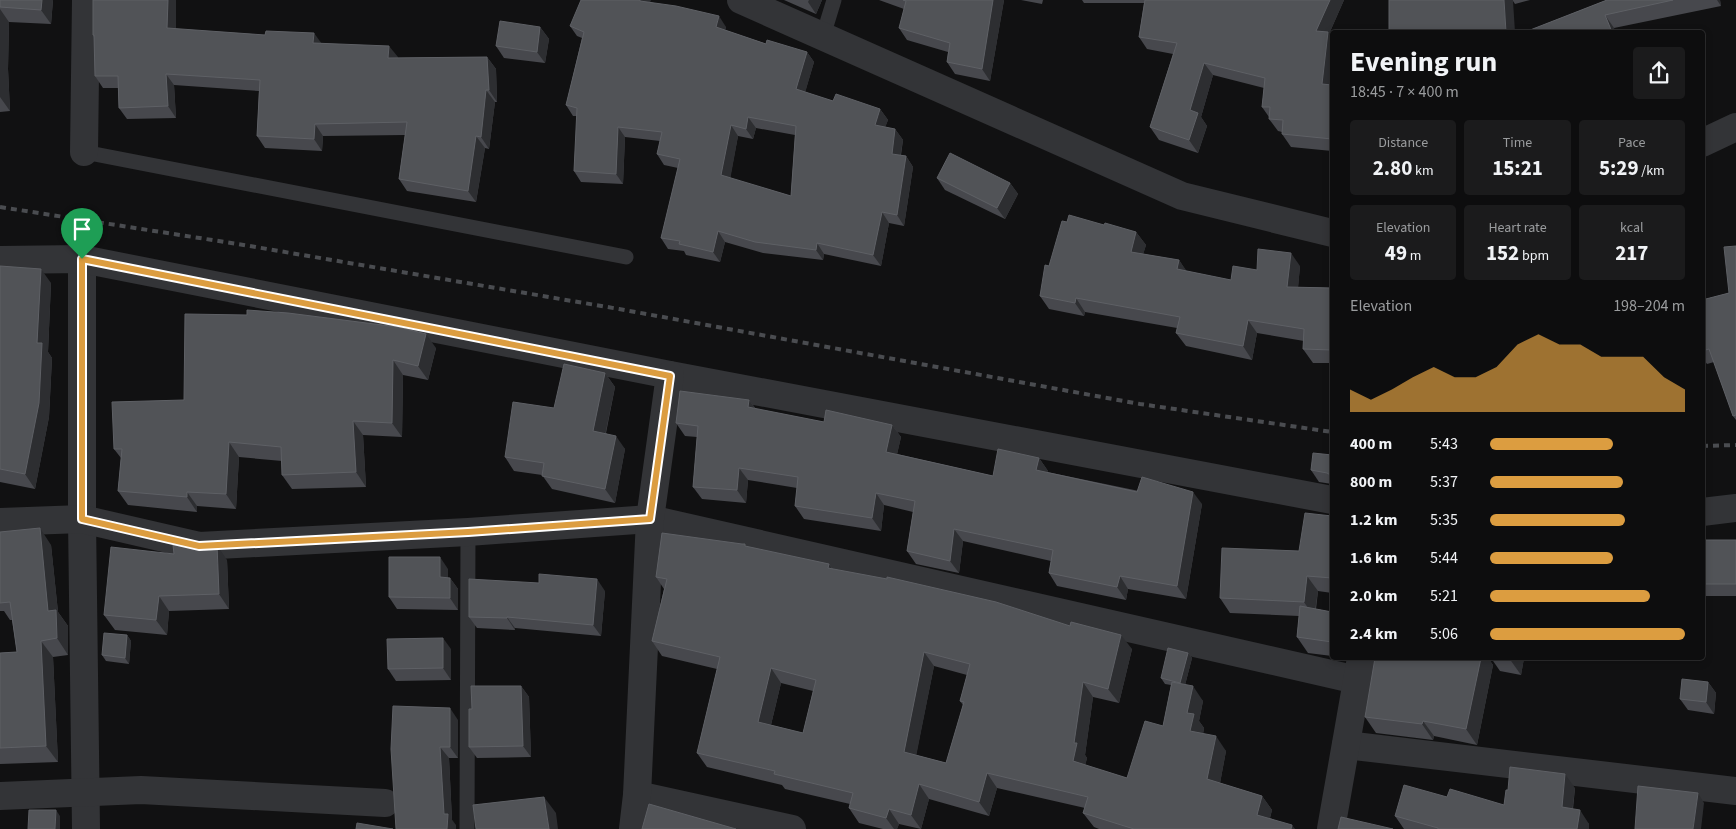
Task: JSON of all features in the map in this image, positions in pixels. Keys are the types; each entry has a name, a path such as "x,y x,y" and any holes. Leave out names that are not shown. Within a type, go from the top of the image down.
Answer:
{"street":[{"path":"84,152 86,0"},
{"path":"741,0 1182,196 1330,233"},
{"path":"1705,142 1736,127"},
{"path":"82,259 82,519 86,829"},
{"path":"0,260 82,259 670,376 1330,500"},
{"path":"633,829 637,795 650,519 670,376"},
{"path":"1705,512 1736,508"},
{"path":"0,522 82,519 199,546 468,532 650,519 1359,669 1331,829"},
{"path":"1346,746 1736,791"},
{"path":"0,796 142,790 385,803"},
{"path":"637,795 792,829"}],"lane":[{"path":"822,36 834,0"},
{"path":"84,152 626,256"},
{"path":"466,829 468,532"}],"building":[{"path":"0,0 42,0 41,10 0,7"},
{"path":"93,0 168,0 167,28 265,35 266,31 314,33 313,43 389,46 388,58 487,57 489,90 486,90 481,137 476,136 468,191 399,179 407,122 315,124 314,139 257,136 260,80 166,74 168,106 119,108 118,76 95,76"},
{"path":"581,0 640,0 719,16 716,27 766,44 767,40 807,52 796,89 833,101 836,94 880,109 875,125 895,129 892,154 906,156 897,215 882,212 873,255 817,243 816,250 755,242 718,231 713,252 679,244 680,241 661,238 680,159 657,154 662,132 618,127 616,174 574,171 577,108 566,105 584,32 570,26","holes":["748,117 796,126 791,196 721,175 731,125 746,129"]},
{"path":"903,0 993,0 982,69 947,62 950,43 899,28 906,1"},
{"path":"1145,0 1330,0 1316,31 1328,32 1322,84 1330,85 1330,139 1282,134 1283,120 1269,119 1270,107 1262,107 1265,78 1204,63 1190,110 1198,113 1189,140 1150,127 1177,43 1139,37"},
{"path":"1389,0 1504,0 1506,30 1389,30"},
{"path":"1607,0 1673,0 1605,15 1611,30 1530,30"},
{"path":"500,21 540,27 537,52 496,46"},
{"path":"950,153 1010,183 997,208 937,178"},
{"path":"1069,215 1136,232 1131,252 1179,260 1177,269 1231,280 1233,266 1257,270 1258,249 1291,253 1287,287 1330,288 1330,350 1303,349 1304,329 1248,320 1243,346 1176,333 1180,317 1076,298 1075,303 1040,296 1045,265 1049,266 1062,221 1067,222"},
{"path":"1736,246 1736,415 1733,416 1709,349 1705,350 1705,299 1729,293 1724,247"},
{"path":"0,266 41,269 37,343 42,343 39,403 25,474 0,469"},
{"path":"247,310 288,313 398,327 426,334 418,366 393,360 392,423 353,421 356,472 282,475 281,447 229,442 226,494 187,492 187,497 118,491 122,449 114,449 112,402 184,400 185,314 247,315"},
{"path":"564,364 605,373 593,431 616,436 605,489 542,476 544,463 505,457 513,402 554,408"},
{"path":"680,391 749,400 748,407 824,422 826,410 892,425 886,452 993,476 998,449 1039,458 1036,470 1137,492 1142,477 1193,492 1177,586 1120,576 1117,587 1049,573 1053,550 954,529 950,561 907,551 915,501 876,493 872,518 795,506 798,477 739,468 737,490 693,487 698,426 676,423"},
{"path":"1313,453 1330,455 1330,475 1311,470"},
{"path":"1305,513 1330,516 1330,578 1307,576 1304,602 1220,598 1222,548 1299,551"},
{"path":"40,528 48,611 56,610 57,638 41,641 46,746 0,748 0,653 17,652 10,602 0,603 0,532"},
{"path":"662,533 745,544 745,546 829,564 828,568 887,579 887,577 996,602 1070,626 1071,622 1121,635 1108,689 1083,682 1074,743 1077,743 1073,761 1127,778 1145,721 1163,726 1172,682 1193,686 1187,713 1194,714 1190,731 1216,736 1207,779 1262,796 1257,815 1292,825 1291,829 1134,829 1083,813 1088,797 987,773 979,802 919,784 911,815 889,809 886,818 849,808 853,793 774,774 775,771 697,753 720,657 652,641 667,579 656,577","holes":["924,652 970,664 960,701 964,702 946,763 904,752","771,668 816,680 803,733 758,722"]},
{"path":"1705,540 1736,540 1736,584 1705,584"},
{"path":"173,545 189,547 217,545 219,594 159,596 156,620 104,615 111,547 174,554"},
{"path":"389,557 440,557 440,577 450,578 450,598 389,597"},
{"path":"539,574 597,579 593,625 507,617 469,617 469,579 539,583"},
{"path":"1300,606 1330,612 1330,642 1297,637"},
{"path":"104,633 127,635 125,658 102,655"},
{"path":"443,638 443,668 388,669 387,639"},
{"path":"1168,648 1188,653 1180,683 1161,678"},
{"path":"1375,660 1481,660 1466,729 1423,721 1422,724 1365,717"},
{"path":"1682,679 1708,682 1706,702 1680,699"},
{"path":"471,686 521,686 523,746 469,747 469,709 472,709"},
{"path":"393,706 450,708 450,747 440,747 444,814 448,814 447,829 396,829 391,749"},
{"path":"1510,767 1565,774 1562,807 1580,810 1577,829 1438,829 1395,816 1404,785 1447,797 1450,789 1504,805 1506,790 1508,790"},
{"path":"1638,786 1698,793 1693,829 1635,829"},
{"path":"544,797 549,829 476,829 473,805"},
{"path":"649,804 736,829 642,829"},
{"path":"29,810 56,810 55,829 28,829"},
{"path":"1341,817 1393,829 1338,829"},
{"path":"357,823 393,829 356,829"}],"railway":[{"path":"0,207 238,244 619,309 1140,404 1330,432"},
{"path":"1705,446 1736,445"}],"route":[{"path":"82,259 670,376 650,519 468,532 199,546 82,519 82,259"}]}
